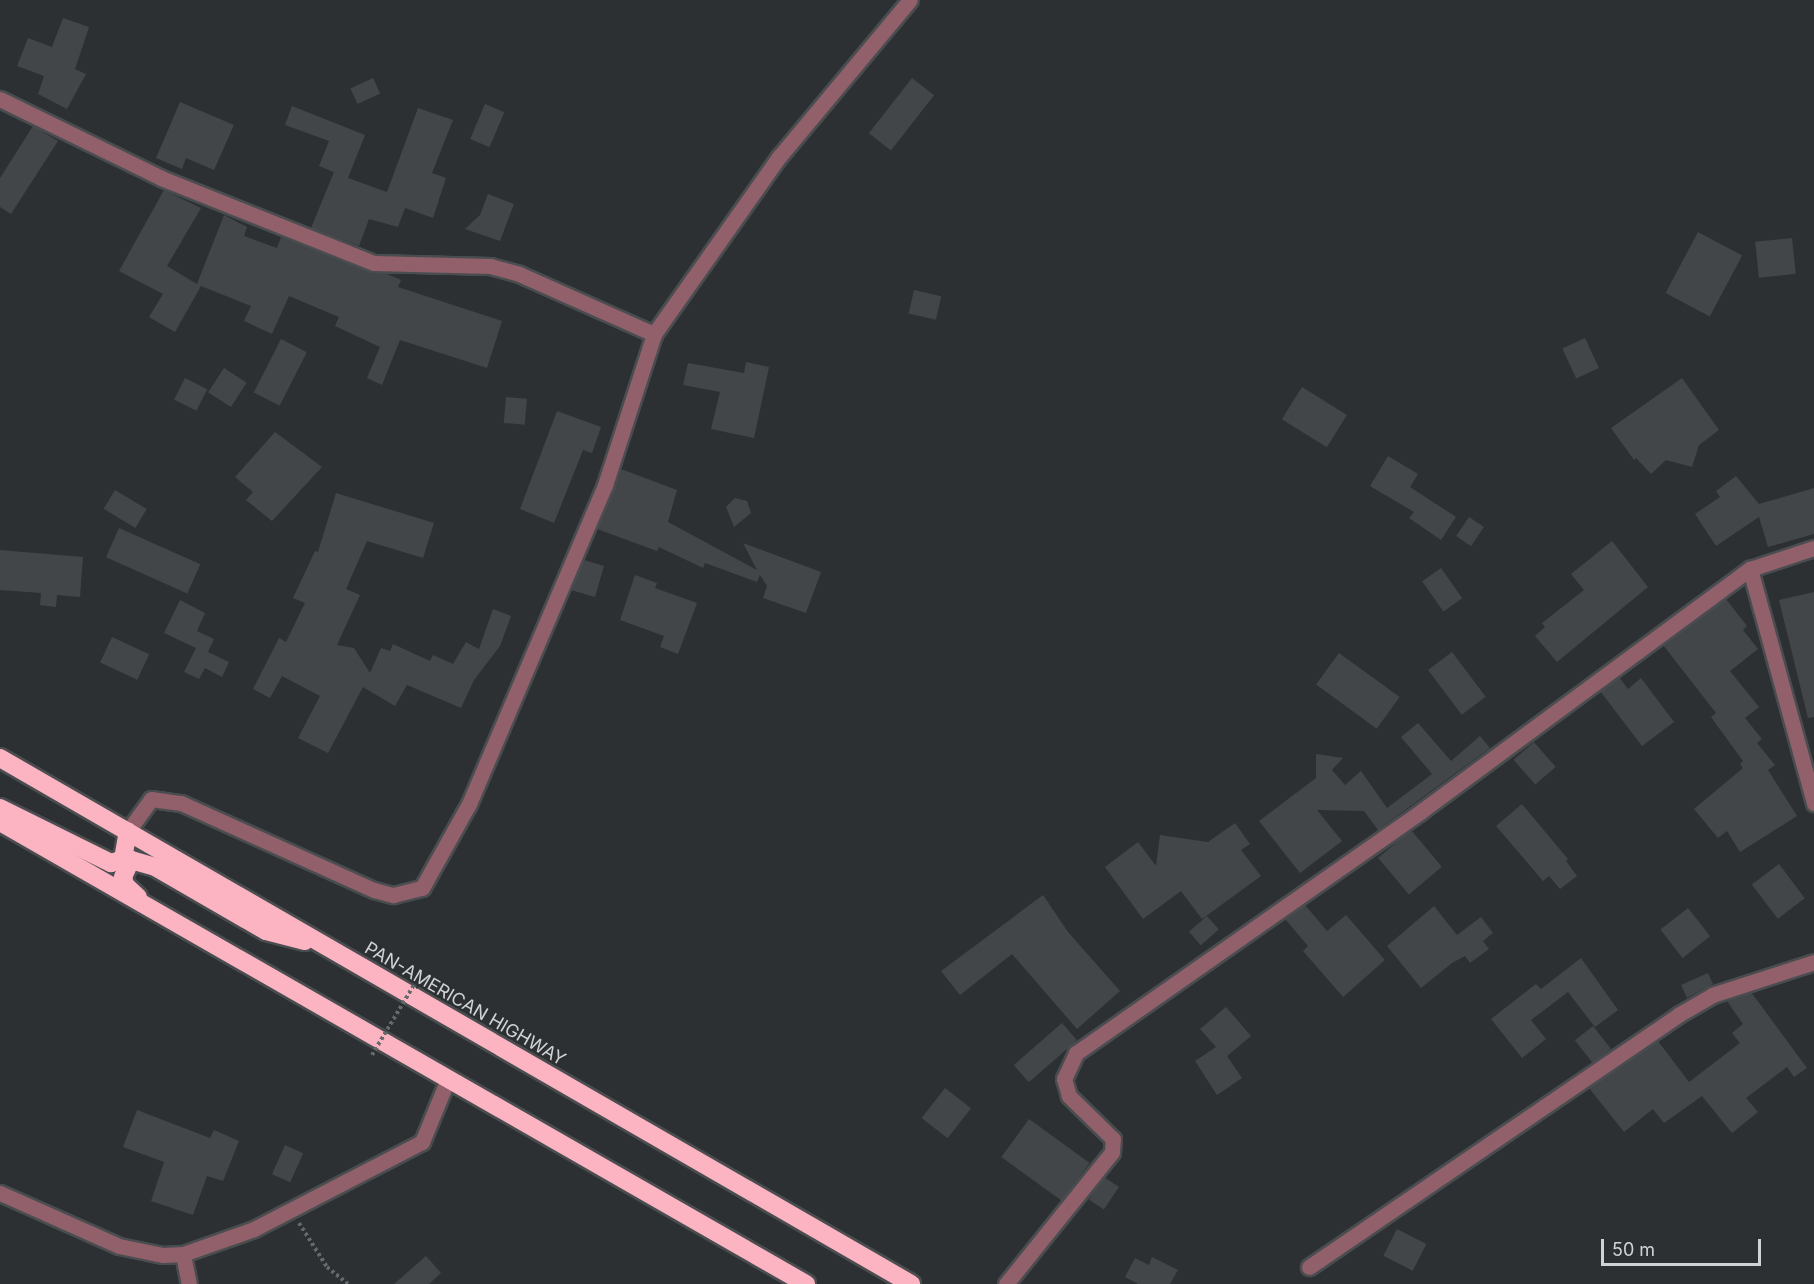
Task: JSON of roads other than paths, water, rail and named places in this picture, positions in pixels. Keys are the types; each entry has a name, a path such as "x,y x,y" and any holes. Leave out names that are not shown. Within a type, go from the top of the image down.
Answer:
{"highway":[{"name":"PAN-AMERICAN HIGHWAY","path":"0,758 911,1284"},
{"path":"0,808 111,863 123,859 128,831"},
{"path":"0,822 806,1284"},
{"path":"150,909 125,885 124,870 131,860 155,867 266,931 289,939 316,942"}],"street":[{"path":"128,831 151,800 181,803 374,890 393,895 422,888 469,804 605,485 654,334 779,156 910,0"},
{"path":"0,99 160,178 374,263 490,266 519,274 654,334"},
{"path":"1006,1284 1112,1152 1113,1139 1069,1096 1064,1080 1076,1053 1420,812 1750,569 1814,548"},
{"path":"1750,569 1814,802"},
{"path":"1309,1267 1678,1015 1712,995 1814,962"},
{"path":"0,1193 119,1245 163,1255 183,1254 254,1228 422,1142 448,1080"},
{"path":"183,1254 189,1284"}]}
